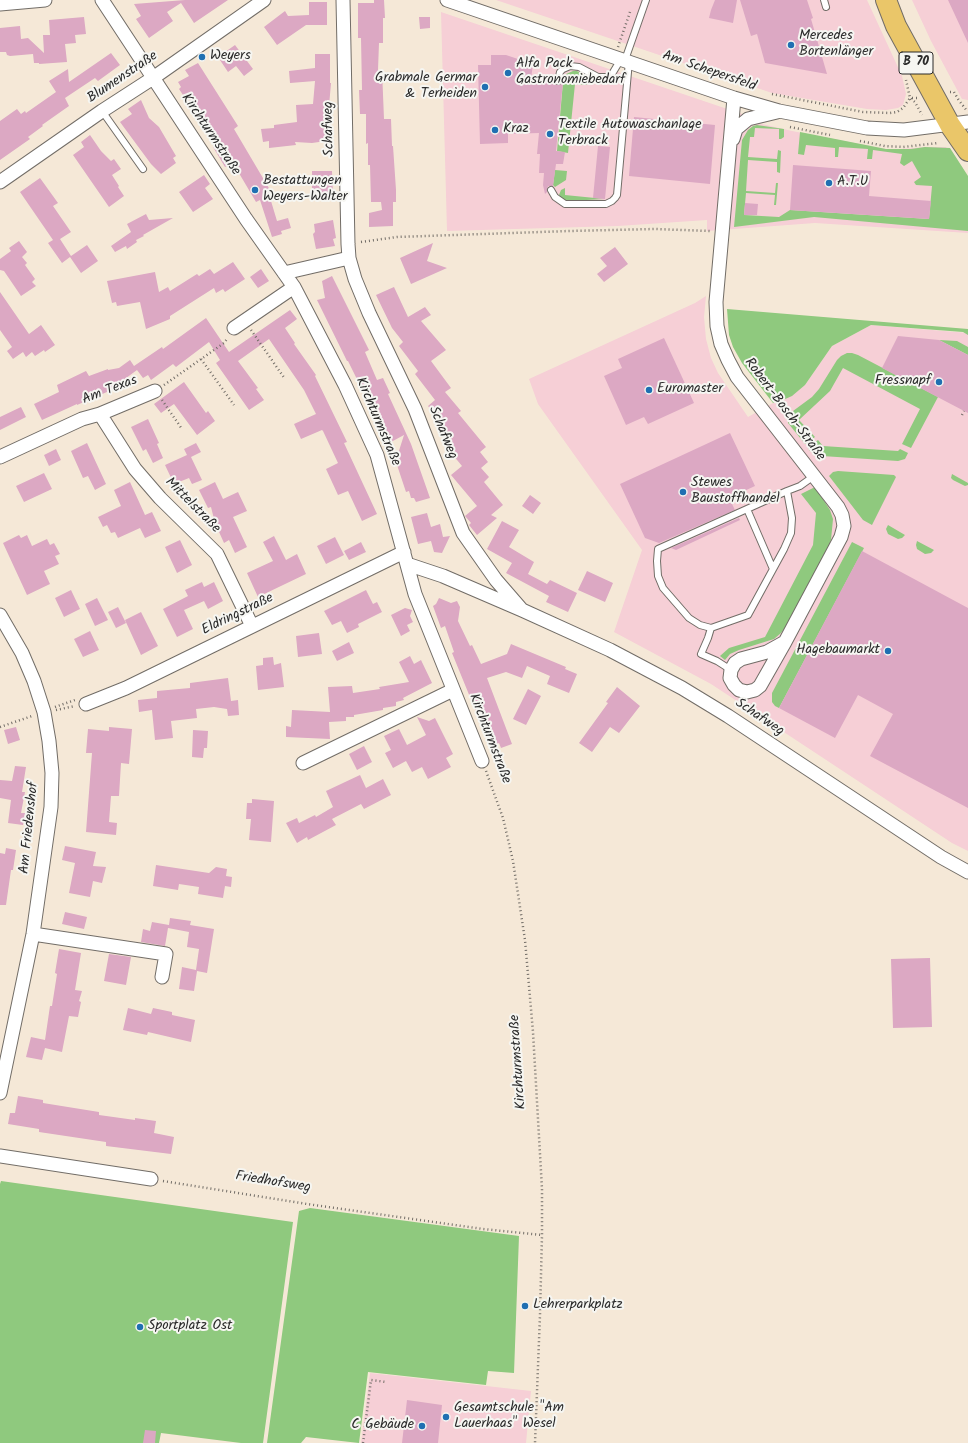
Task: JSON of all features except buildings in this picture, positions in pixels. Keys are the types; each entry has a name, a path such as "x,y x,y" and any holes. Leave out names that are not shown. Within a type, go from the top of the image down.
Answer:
{"main road":[{"name":"B 70","path":"886,0 896,26 959,123 968,151"}],"street":[{"path":"0,4 45,0"},
{"name":"Kirchturmstraße","path":"102,0 246,219 294,287 345,384 377,455 415,594 482,761"},
{"name":"Blumenstraße","path":"0,182 264,0"},
{"name":"Schafweg","path":"343,0 349,258 369,313 415,409 463,533 496,580 522,610"},
{"name":"Am Schepersfeld","path":"448,0 734,98 779,111 867,128 904,130 959,123"},
{"name":"Robert-Bosch-Straße","path":"734,98 716,302 717,326 721,344 737,377 838,507 842,515 844,526 841,537 760,686 747,692"},
{"name":"Robert-Bosch-Straße","path":"730,152 736,129 742,123 748,119 779,111"},
{"path":"284,273 349,258"},
{"path":"240,325 294,287"},
{"name":"Am Texas","path":"0,457 82,419 100,414 156,391"},
{"name":"Mittelstraße","path":"100,414 135,469 160,498 217,554 252,626"},
{"name":"Schafweg","path":"405,558 610,650 682,688 941,857 968,872"},
{"name":"Eldringstraße","path":"86,704 126,688 252,626 405,558"},
{"name":"Am Friedenshof","path":"0,615 22,654 34,681 44,712 52,773 51,807 33,934 0,1093"},
{"path":"747,692 739,690 730,678 731,670 735,663 741,659 767,652 785,642"},
{"name":"Kirchturmstraße","path":"303,763 453,690"},
{"path":"33,934 166,954 162,977"},
{"path":"0,1156 151,1180"}],"lane":[{"path":"558,81 560,72 570,66 579,67 598,77 607,77 612,74 623,59 646,0"},
{"path":"824,0 826,7"},
{"path":"551,190 555,197 565,204 606,204 612,201 617,195 623,59"},
{"path":"102,111 143,169"},
{"path":"787,491 792,518 791,533 748,615 711,628 700,625 689,618 663,588 658,576 658,549 787,491 800,486 814,476"},
{"path":"747,509 773,569"},
{"path":"711,628 701,654 717,661 731,670"}],"path":[{"path":"623,59 632,7"},
{"path":"950,92 954,92 968,113"},
{"path":"768,93 863,112 881,113 897,112 903,108 910,98"},
{"path":"910,98 915,102"},
{"path":"348,244 397,237 569,231 654,229 722,232"},
{"path":"240,325 285,378"},
{"name":"Am Texas","path":"156,391 224,343"},
{"path":"201,360 234,404"},
{"path":"156,391 182,429"},
{"path":"962,416 964,411"},
{"path":"747,692 754,712 753,733"},
{"path":"0,727 76,699 86,704"},
{"path":"44,712 86,704"},
{"name":"Kirchturmstraße","path":"482,761 505,827 513,861 525,940 534,1032 542,1189 540,1314 535,1443"},
{"name":"Friedhofsweg","path":"151,1180 346,1210 483,1229 542,1235"},
{"path":"363,1443 371,1380 386,1382"}],"shaded area":[{"path":"496,0 867,0 902,76 906,94 903,105 898,108 886,110 867,109 772,93"},
{"path":"912,0 968,0 968,100 962,99 931,41"},
{"path":"441,12 745,115 745,120 792,131 886,149 946,147 968,180 968,233 815,223 707,231 707,220 618,226 447,231"},
{"path":"706,296 704,317 706,339 711,358 718,373 748,417 773,403 783,400 805,385 832,346 871,325 968,333 968,851 952,843 711,684 614,632 642,550 538,404 529,379 695,303"},
{"name":"Gesamtschule \"Am Lauerhaas\" Wesel","path":"370,1373 531,1391 526,1443 361,1443"}],"green space":[{"path":"577,71 586,77 587,85 575,84 568,153 557,151 562,81 566,74"},
{"path":"757,125 784,129 784,137 779,139 779,129 755,128 754,137 750,137 748,157 777,159 778,150 781,151 780,173 777,172 777,162 748,160 746,191 775,193 776,183 778,183 776,205 774,205 775,195 746,193 744,215 779,217 790,210 929,219 932,186 916,185 914,182 921,177 912,161 904,166 900,163 902,154 873,150 872,159 867,159 868,149 839,147 838,157 835,157 835,148 806,145 804,155 798,154 800,132 886,149 911,149 925,147 950,148 968,176 968,231 814,217 734,227 742,140 748,130"},
{"path":"555,170 567,171 566,180 555,187 553,185"},
{"path":"565,188 565,195 605,199 564,200 559,195 561,190"},
{"path":"727,309 968,329 968,335 963,332 871,325 832,346 805,385 792,396 773,403 742,363 733,347 729,335"},
{"path":"939,340 957,341 968,347 968,355"},
{"path":"847,353 858,355 938,397 911,448 902,444 920,409 843,368 830,391 799,420 815,437 805,444 788,423 793,411 812,397 819,389 837,360"},
{"path":"818,440 823,446 898,451 900,449 908,453 905,459 898,461 822,456 810,451 808,448"},
{"path":"838,471 894,475 896,477 872,525 863,520 829,476 833,472"},
{"path":"952,474 968,483 968,485 965,486 953,480 951,478"},
{"path":"815,487 830,510 833,519 831,540 827,550 787,625 781,633 774,639 730,654 725,660 720,656 729,648 765,637 813,545 816,513 801,494"},
{"path":"888,525 905,535 898,539 888,534 886,529"},
{"path":"917,541 934,550 931,553 925,554 917,549"},
{"path":"852,542 864,548 779,708 772,702 772,693"},
{"name":"Sportplatz Ost","path":"1,1181 293,1222 263,1443 241,1443 161,1433 159,1443 0,1443"},
{"path":"310,1208 519,1236 514,1373 488,1371 486,1385 368,1372 359,1443 306,1437 301,1443 267,1443 299,1211"}],"place":[{"name":"Mercedes Bortenlänger","path":"791,45"},
{"name":"Weyers","path":"202,57"},
{"name":"Alfa Pack Gastronomiebedarf","path":"508,73"},
{"name":"Grabmale Germar & Terheiden","path":"485,87"},
{"name":"Kraz","path":"495,130"},
{"name":"Textile Autowaschanlage Terbrack","path":"550,134"},
{"name":"A.T.U","path":"829,183"},
{"name":"Bestattungen Weyers-Walter","path":"255,190"},
{"name":"Fressnapf","path":"939,382"},
{"name":"Euromaster","path":"649,390"},
{"name":"Stewes Baustoffhandel","path":"683,492"},
{"name":"Hagebaumarkt","path":"888,651"},
{"name":"Lehrerparkplatz","path":"525,1306"},
{"name":"Sportplatz Ost","path":"140,1327"},
{"name":"Gesamtschule \"Am Lauerhaas\" Wesel","path":"446,1417"},
{"name":"C Gebäude","path":"422,1426"}]}
